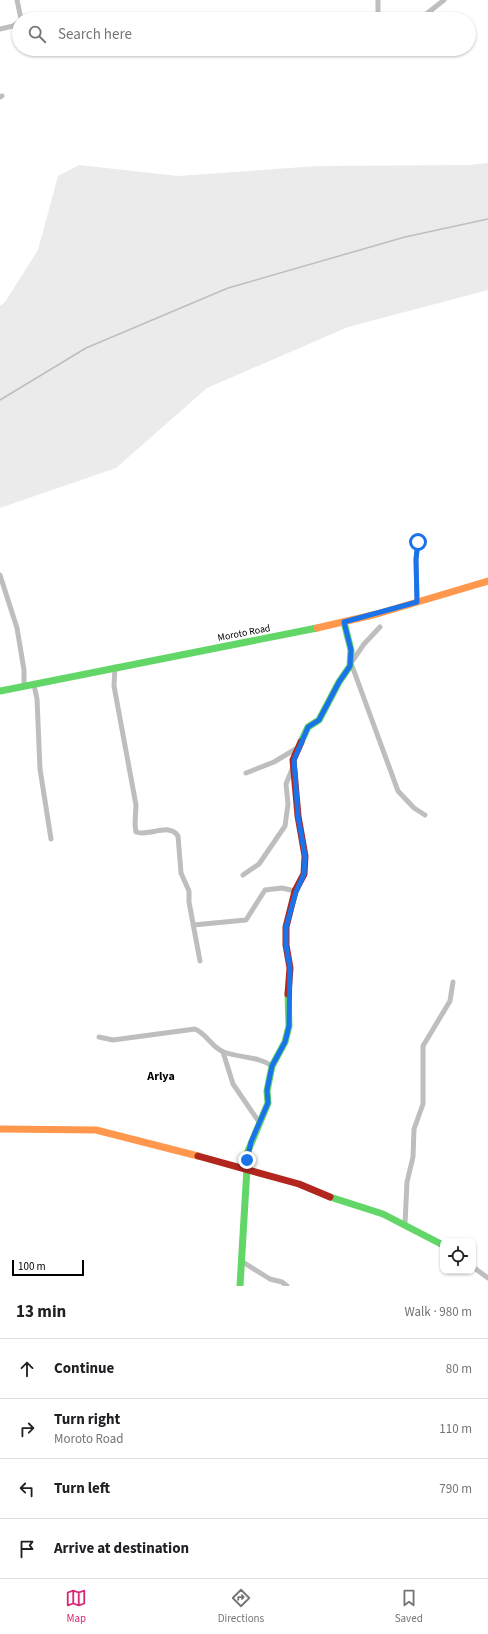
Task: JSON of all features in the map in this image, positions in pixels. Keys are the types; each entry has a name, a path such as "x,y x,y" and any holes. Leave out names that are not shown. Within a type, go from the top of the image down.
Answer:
{"street":[{"path":"17,0 20,12"},
{"path":"378,0 378,12"},
{"path":"429,12 444,0"},
{"path":"0,29 12,26"},
{"path":"417,602 416,559 418,542"},
{"path":"0,575 17,628 24,670 24,686"},
{"name":"Moroto Road","path":"0,691 344,622 488,581"},
{"path":"344,622 351,650 352,663 398,791 414,808 425,814"},
{"path":"243,876 259,864 285,826 288,804 286,784 308,727 322,715 364,644 380,627"},
{"path":"115,667 114,686 136,805 136,832 141,834 168,830 176,833 178,836 181,873 188,887 200,961"},
{"path":"34,685 37,699 40,769 51,839"},
{"path":"246,773 271,764 299,747"},
{"path":"240,1286 248,1152 268,1103 267,1090 272,1066 285,1042 289,1026 290,968 286,945 286,927 296,892 304,874 305,856 298,816 293,766"},
{"path":"193,924 246,920 265,890 282,888 296,892"},
{"path":"405,1224 407,1182 413,1157 415,1122 422,1109 424,1097 422,1073 423,1046 450,1001 453,982"},
{"path":"99,1037 113,1040 195,1029 207,1036 216,1047 223,1052 253,1058 272,1066"},
{"path":"223,1052 233,1084 259,1122"},
{"path":"0,1129 96,1130 233,1165 248,1171 299,1184 344,1203 383,1214 440,1243"},
{"path":"241,1261 270,1279 282,1282 286,1286"},
{"path":"476,1269 488,1278"}],"shaded area":[{"path":"488,163 488,290 348,327 207,388 116,468 0,508 0,306 5,302 38,250 58,176 79,165 178,176 318,166 469,165"}],"waterway":[{"path":"0,400 86,348 228,288 405,237 488,219"}],"traffic: fast":[{"path":"301,742 308,727 319,720 339,682 350,666 351,650 344,622"},
{"path":"0,691 317,628"},
{"path":"240,1286 248,1151 268,1103 267,1091 272,1066 285,1042 289,1026 288,994"},
{"path":"330,1197 383,1214 440,1243"}],"traffic: slow":[{"path":"317,628 377,614 488,581"},
{"path":"0,1129 96,1130 198,1156"}],"traffic: jam":[{"path":"288,994 290,968 286,945 286,927 295,891 304,874 305,856 298,816 293,760 301,742"},
{"path":"198,1156 299,1184 330,1197"}],"district":[{"name":"Arlya","path":"161,1076"}],"route":[{"path":"247,1160 251,1142 268,1103 267,1090 272,1066 285,1042 290,1018 288,1001 290,992 290,958 286,945 286,927 290,908 304,874 303,869 305,856 301,826 298,816 293,773 295,754 308,727 319,720 339,682 350,666 352,660 351,650 344,622 417,602 416,559 418,542"}]}
